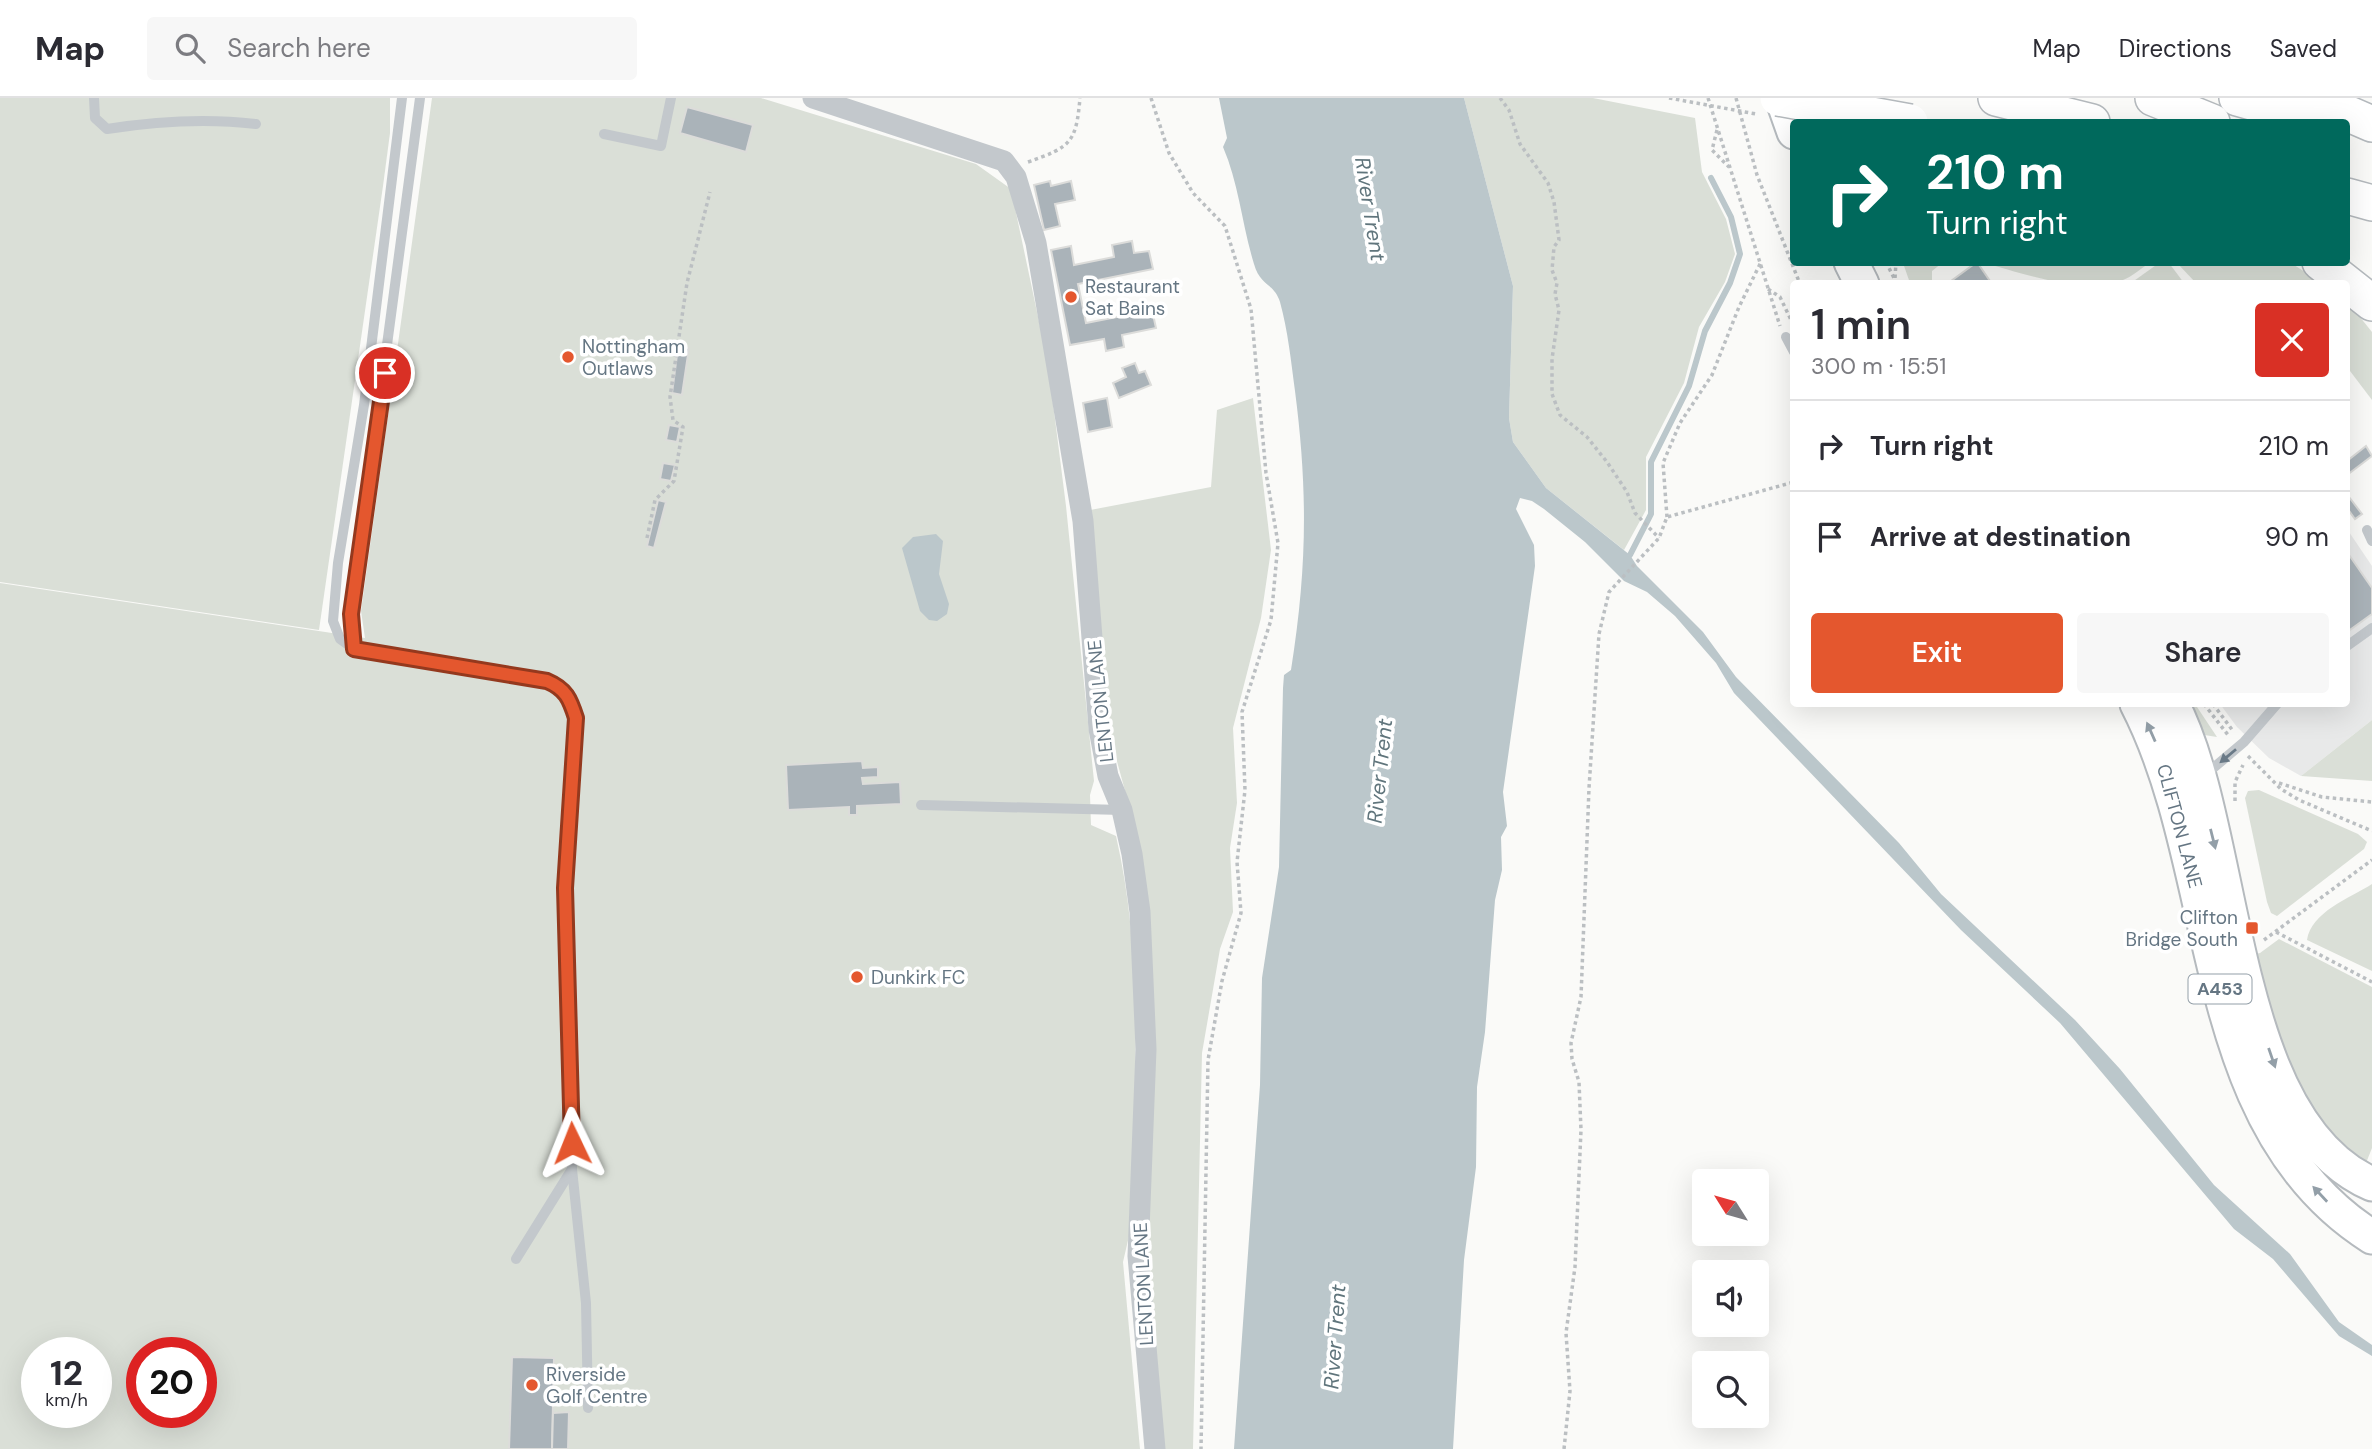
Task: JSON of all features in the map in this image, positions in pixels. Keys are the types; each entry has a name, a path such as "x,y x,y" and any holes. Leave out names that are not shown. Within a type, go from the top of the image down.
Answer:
{"highway":[{"path":"1996,98 2080,119"},
{"path":"2153,98 2205,119"},
{"path":"2237,98 2312,119"},
{"path":"2312,98 2372,124"},
{"path":"1773,104 1887,119"},
{"path":"2350,130 2372,136"},
{"path":"2350,197 2372,203"},
{"path":"2325,266 2343,280"},
{"path":"2350,286 2372,303"}],"main road":[{"path":"1773,104 1790,127"},
{"name":"CLIFTON LANE","path":"2139,707 2188,789 2250,996 2277,1074 2298,1118 2323,1151 2349,1172 2372,1184"},
{"name":"CLIFTON LANE","path":"2173,707 2236,1051 2260,1106 2299,1170 2319,1195 2372,1237"}],"street":[{"path":"813,98 992,155 1012,168"},
{"name":"LENTON LANE","path":"1012,168 1036,243 1071,439 1083,521 1099,729 1108,776 1122,810 1140,912 1146,1049 1138,1256 1155,1449"}],"lane":[{"path":"94,98 95,118 107,129 172,120 212,119 256,124"},
{"path":"402,98 364,405 337,575 333,621 340,639 354,649 547,681 561,687 570,698 576,718 565,888 572,1169 586,1303 588,1408"},
{"path":"354,649 351,614 420,98"},
{"path":"604,134 661,146 671,98"},
{"path":"1786,337 1790,344"},
{"path":"2350,644 2372,628"},
{"path":"2188,789 2276,707"},
{"path":"921,805 1122,810"},
{"path":"516,1259 572,1169"}],"path":[{"path":"1012,168 1068,144 1077,131 1080,98"},
{"path":"1151,98 1169,153 1193,193 1225,226 1251,309 1266,472 1278,543 1271,620 1242,712 1245,790 1237,862 1241,912 1222,981 1208,1060 1201,1449"},
{"path":"1500,98 1509,110 1520,144 1548,183 1554,202 1559,240 1554,247 1552,270 1557,283 1555,294 1559,310 1552,359 1552,394 1560,415 1587,437 1608,462 1627,492 1635,513 1659,538"},
{"path":"1669,98 1773,104"},
{"path":"1708,98 1761,262 1775,317 1786,337"},
{"path":"1736,98 1757,175 1790,259"},
{"path":"1718,127 1712,150 1730,169"},
{"path":"647,538 655,500 674,481 683,427 673,420 670,397 687,283 710,192"},
{"path":"1564,1449 1570,1391 1567,1323 1576,1268 1581,1130 1579,1082 1572,1059 1571,1043 1581,997 1599,634 1610,590 1641,554 1659,538 1667,517 1663,463 1680,423 1712,375 1739,307 1761,262"},
{"path":"1768,289 1780,297 1790,318"},
{"path":"1667,517 1790,483"},
{"path":"2206,707 2226,733"},
{"path":"2237,809 2235,782 2250,758"},
{"path":"2372,802 2322,797 2277,783 2298,800 2372,831"},
{"path":"2262,931 2263,941 2372,860"},
{"path":"2276,932 2372,982"}],"shaded area":[{"path":"0,98 390,98 390,133 383,186 319,630 0,582"},
{"path":"432,98 761,98 976,164 1011,189 1048,364 1066,506 1094,781 1090,795 1091,825 1116,836 1131,935 1135,985 1135,1085 1129,1236 1123,1262 1140,1449 0,1449 0,583 365,638 361,611"},
{"path":"1464,98 1593,98 1695,118 1702,172 1726,219 1735,254 1725,282 1699,327 1684,383 1646,457 1646,510 1624,550 1546,488 1513,442 1509,418 1513,286"},
{"path":"1904,266 1938,266 1932,271 1932,280 1909,280"},
{"path":"1995,266 2146,266 2123,280 2048,280"},
{"path":"2155,266 2171,266 2182,280 2135,280"},
{"path":"2180,266 2296,266 2317,280 2193,280"},
{"path":"2350,305 2372,332 2372,400 2350,371"},
{"path":"1253,398 1271,550 1261,618 1233,728 1237,803 1230,848 1233,912 1220,949 1202,1053 1193,1449 1164,1449 1147,1249 1127,798 1112,743 1085,511 1211,487 1217,410"},
{"path":"2350,533 2372,566 2372,720 2301,776 2269,758 2237,727 2222,707 2350,707"},
{"path":"2188,707 2197,707 2217,737 2198,734"},
{"path":"2372,720 2372,781 2301,776"},
{"path":"2259,790 2358,834 2367,842 2364,849 2277,916 2271,913 2267,902 2245,798 2248,791"},
{"path":"2372,884 2372,971 2307,940 2310,930 2324,914"},
{"path":"2279,939 2372,987 2372,1148 2366,1163 2327,1137 2273,1038 2250,955 2260,953"}],"water":[{"name":"River Trent","path":"1219,98 1464,98 1513,286 1509,418 1513,442 1546,488 1630,555 1637,566 1703,632 1736,677 1899,843 1941,894 2075,1020 2120,1069 2214,1185 2290,1254 2339,1322 2372,1345 2372,1356 2339,1336 2273,1259 2234,1229 2060,1023 1961,930 1734,693 1716,663 1675,616 1647,592 1624,581 1585,542 1544,509 1532,501 1520,498 1516,509 1534,545 1535,566 1503,792 1507,826 1501,837 1502,870 1495,900 1485,1032 1477,1087 1476,1167 1464,1260 1453,1449 1234,1449 1260,1085 1262,978 1279,867 1283,688 1284,675 1291,670 1300,598 1304,497 1299,428 1285,324 1277,296 1260,277 1254,264 1233,175 1223,147 1227,138"},
{"path":"936,534 943,541 939,574 949,604 947,614 937,621 929,620 920,611 902,548 913,537"}],"building":[{"path":"687,107 753,125 746,152 680,133"},
{"path":"1050,181 1051,186 1071,181 1075,200 1055,204 1060,226 1044,230 1034,185"},
{"name":"Restaurant Sat Bains","path":"1132,241 1134,253 1149,251 1153,269 1078,284 1086,323 1152,310 1156,328 1122,335 1124,347 1106,351 1104,339 1070,345 1051,250 1071,246 1074,265 1114,257 1112,245"},
{"path":"1972,266 1980,266 1989,280 1952,280"},
{"path":"678,347 689,348 682,395 672,393"},
{"path":"1135,363 1139,373 1145,371 1151,385 1119,398 1113,383 1126,377 1122,368"},
{"path":"1107,398 1112,427 1088,432 1083,403"},
{"path":"669,425 680,427 677,442 666,440"},
{"path":"2366,446 2372,456 2350,473 2350,459"},
{"path":"663,463 675,465 671,481 660,479"},
{"path":"2350,498 2362,514 2355,519 2350,512"},
{"path":"658,500 666,502 654,548 647,546"},
{"path":"2350,556 2372,588 2372,614 2350,630"},
{"path":"862,761 863,768 878,767 878,777 862,778 863,784 900,782 901,804 857,806 857,815 849,815 849,807 788,810 786,765"},
{"name":"Riverside Golf Centre","path":"512,1357 554,1358 552,1449 509,1449"},
{"path":"569,1412 568,1449 552,1449 553,1413"}],"waterway":[{"path":"1630,555 1651,514 1651,462 1689,386 1705,331 1730,283 1740,254 1731,217 1711,178"}],"place":[{"name":"Restaurant Sat Bains","path":"1071,297"},
{"name":"Nottingham Outlaws","path":"568,357"},
{"name":"Clifton Bridge South","path":"2252,928"},
{"name":"Dunkirk FC","path":"857,977"},
{"name":"Riverside Golf Centre","path":"532,1385"}],"route":[{"path":"385,373 351,614 354,649 547,681 561,687 570,698 576,718 565,888 572,1143"}]}
